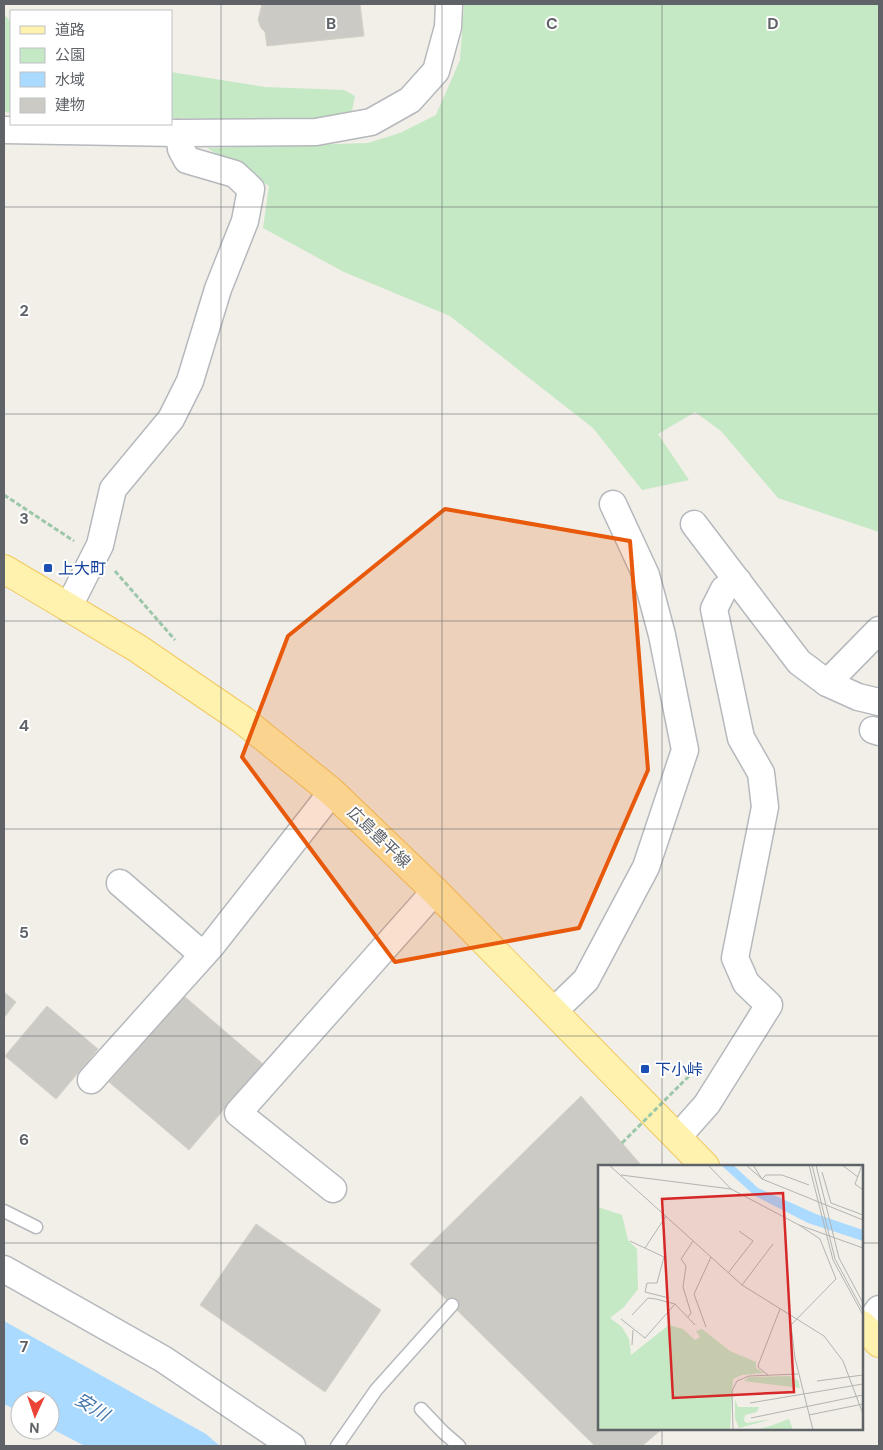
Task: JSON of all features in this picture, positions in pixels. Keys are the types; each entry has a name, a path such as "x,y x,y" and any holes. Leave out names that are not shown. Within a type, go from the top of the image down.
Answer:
{"main road":[{"name":"広島豊平線","path":"4,568 136,648 244,722 332,792 435,891 704,1165"}],"street":[{"path":"4,130 179,133 316,132 371,122 410,100 436,71 448,27 449,4"},
{"path":"68,608 100,545 112,489 171,419 190,380 218,289 245,221 251,189 235,174 187,160 180,149 179,133"},
{"path":"554,1011 586,980 646,867 685,750 662,635 646,575 613,504"},
{"path":"694,524 799,662 827,683 858,697 879,702"},
{"path":"677,1138 707,1104 769,1005 746,983 735,958 765,807 761,773 741,738 714,609 724,589 738,581"},
{"path":"827,683 879,630"},
{"path":"91,1080 203,955 332,792"},
{"path":"120,883 203,955"},
{"path":"333,1190 238,1113 435,891"},
{"path":"4,1269 163,1359 292,1446"}],"lane":[{"path":"4,1211 36,1227"},
{"path":"337,1446 376,1390 452,1305"},
{"path":"421,1409 459,1446"}],"path":[{"path":"622,1143 680,1085"}],"highlighted area":[{"path":"445,509 630,541 648,770 579,928 395,962 242,757 288,636"}],"green space":[{"path":"464,4 879,4 879,532 778,498 721,431 695,412 658,434 689,480 642,490 593,428 450,316 344,272 263,228 269,186 207,148 368,143 400,133 436,115 460,60"},
{"path":"4,14 10,21 10,113 4,112"},
{"path":"172,72 265,87 344,90 355,96 352,111 321,121 172,118"}],"water":[{"name":"安川","path":"4,1321 206,1434 220,1446 85,1446 60,1433 60,1390 10,1390 10,1407 4,1404"}],"building":[{"path":"262,4 360,4 364,36 267,46 265,32 258,20"},
{"path":"4,992 16,1002 4,1018"},
{"path":"184,996 263,1064 189,1150 109,1082"},
{"path":"47,1006 98,1049 56,1099 5,1056"},
{"path":"581,1096 641,1165 598,1165 598,1430 661,1430 642,1446 595,1446 410,1264"},
{"path":"256,1224 381,1310 325,1392 200,1305"}],"place":[{"name":"上大町","path":"48,568"},
{"name":"下小峠","path":"645,1069"}]}
